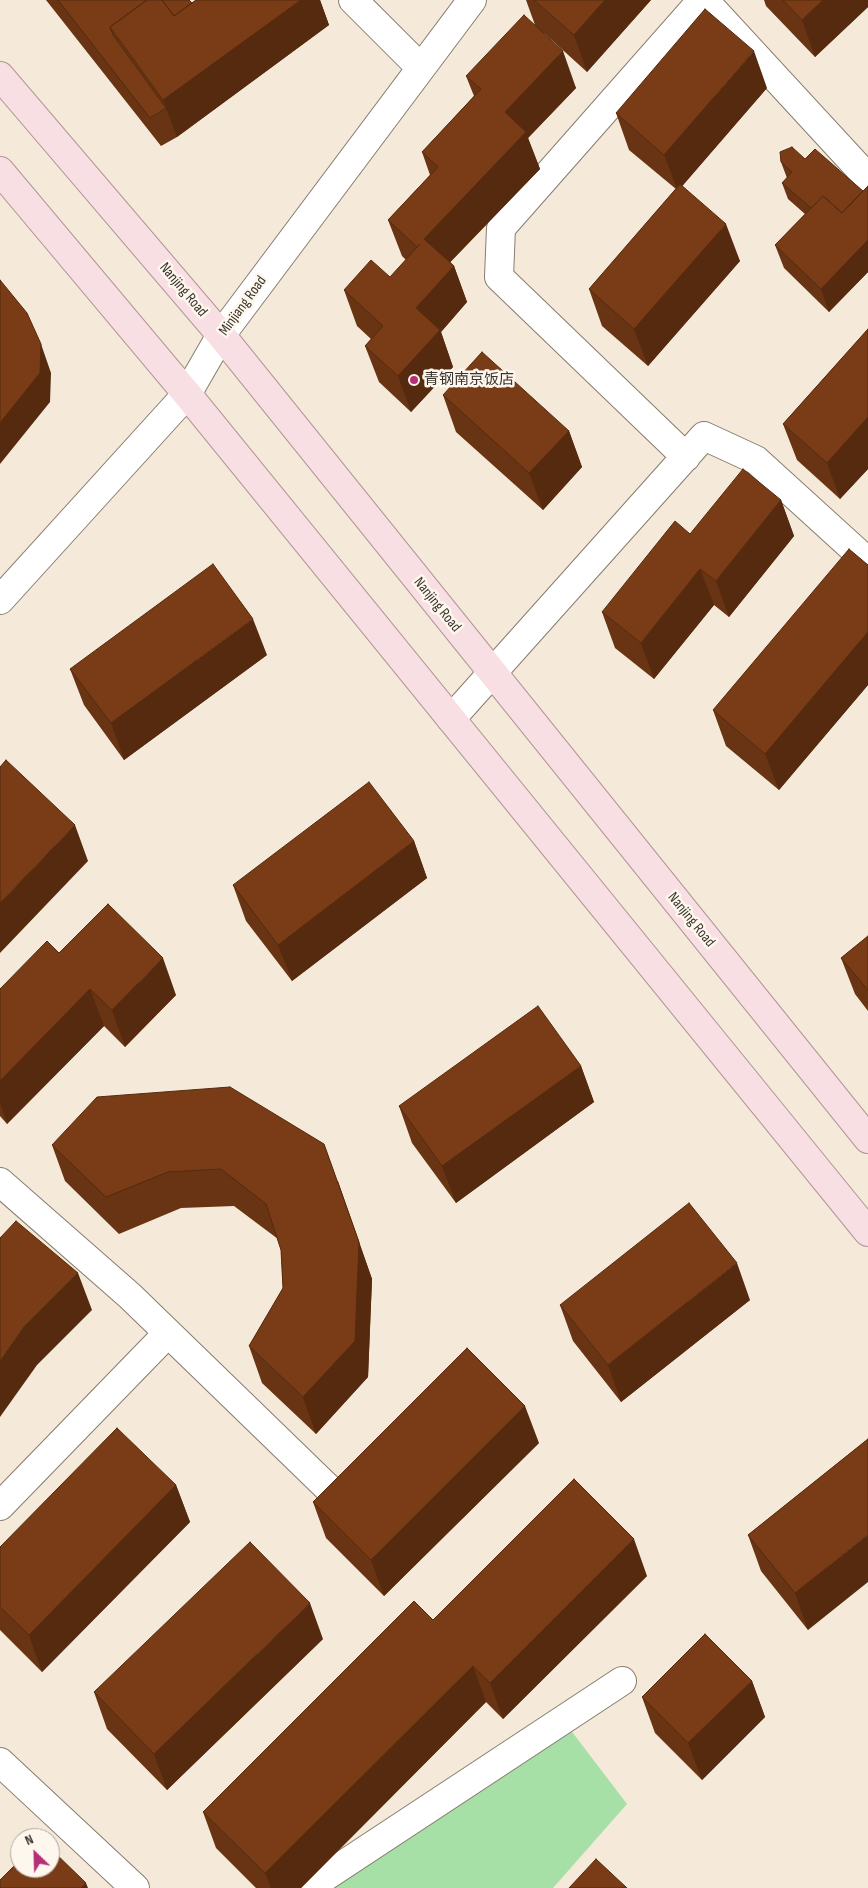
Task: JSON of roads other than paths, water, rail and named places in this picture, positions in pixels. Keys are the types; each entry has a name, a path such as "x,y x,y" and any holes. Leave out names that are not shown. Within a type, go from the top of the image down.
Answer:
{"main road":[{"name":"Nanjing Road","path":"0,76 221,335 868,1139"},
{"path":"0,171 187,394 868,1232"}],"street":[{"path":"353,0 421,68"},
{"name":"Minjiang Road","path":"0,600 187,394 221,335 472,0"},
{"path":"686,457 499,277 501,228 703,0 868,178"},
{"path":"451,719 704,436 756,460 868,562"},
{"path":"0,1182 130,1296 328,1488"},
{"path":"0,1506 168,1333"},
{"path":"308,1888 622,1681"},
{"path":"0,1762 135,1888"}],"place":[{"name":"青钢南京饭店","path":"414,380"}]}
